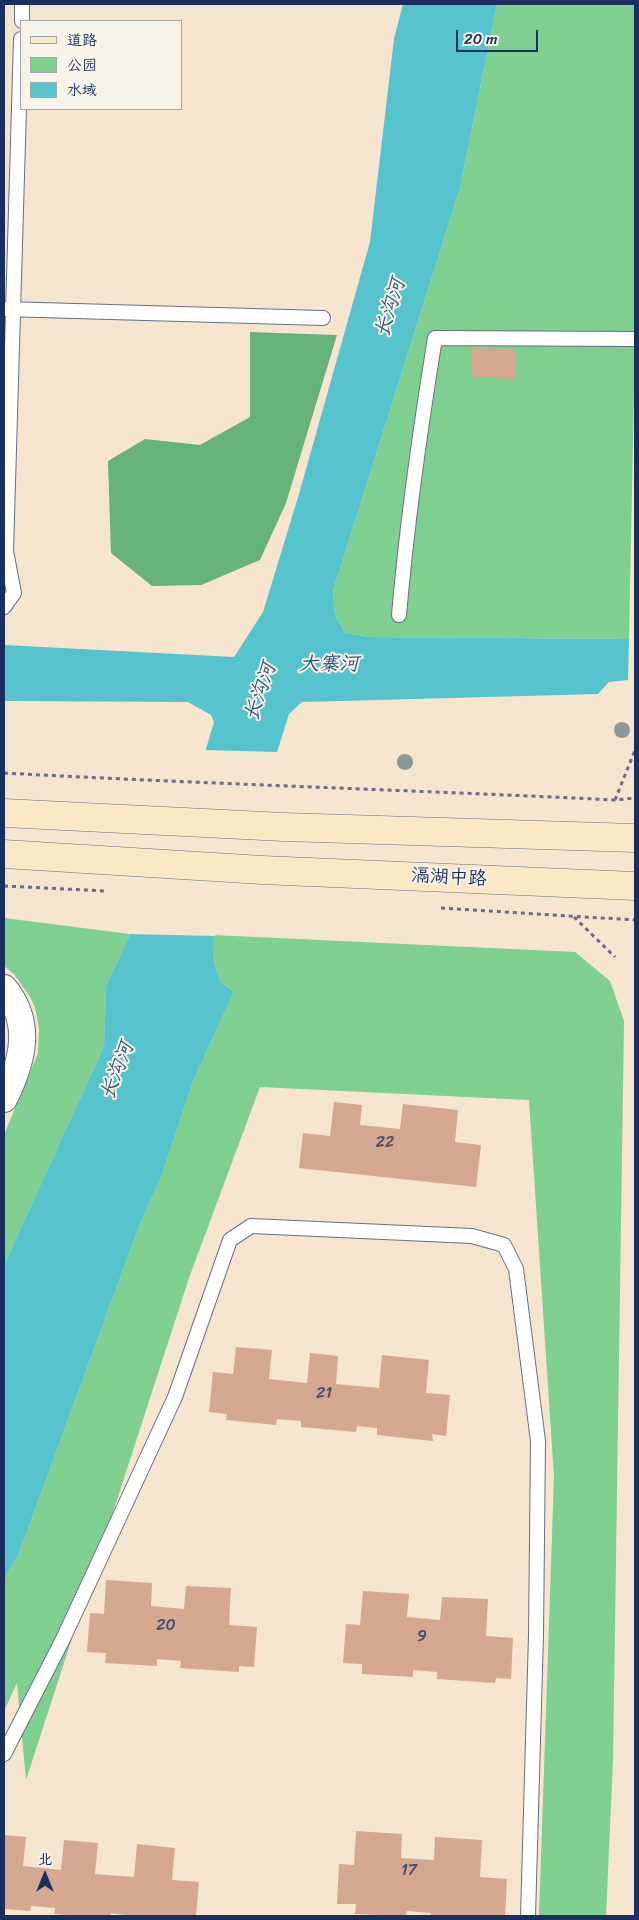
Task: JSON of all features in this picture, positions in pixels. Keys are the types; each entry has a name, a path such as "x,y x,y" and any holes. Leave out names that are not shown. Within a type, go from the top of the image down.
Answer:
{"main road":[{"path":"4,813 284,827 635,838"},
{"name":"滆湖中路","path":"4,854 262,870 635,886"}],"street":[{"path":"4,988 13,999 20,1018 22,1045 13,1080 4,1099"}],"lane":[{"path":"22,4 22,20"},
{"path":"4,607 14,593 6,551 8,310 18,145 20,74"},
{"path":"4,144 18,145"},
{"path":"8,310 323,318"},
{"path":"399,614 418,449 434,338 635,339"},
{"path":"4,1754 63,1639 175,1397 230,1240 251,1226 472,1236 504,1245 516,1269 538,1441 536,1635 528,1916"}],"path":[{"path":"615,800 635,750"},
{"path":"4,773 168,782 300,785 615,800 635,798"},
{"path":"4,886 83,890"},
{"path":"574,916 615,956"},
{"path":"590,918 635,920"}],"green space":[{"path":"497,4 635,4 635,342 629,639 370,637 345,633 335,614 333,591 460,188"},
{"path":"250,332 337,335 286,503 260,560 201,585 152,586 111,553 108,461 145,439 200,445 250,417"},
{"path":"4,918 130,934 106,986 104,1046 4,1265 4,1135 38,1053 39,1029 35,1007 30,997 14,974 4,966"},
{"path":"213,935 575,952 610,981 624,1021 613,1760 606,1916 539,1916 554,1477 529,1100 260,1087 189,1278 26,1780 17,1683 4,1711 4,1579 18,1556 138,1229 161,1177 193,1081 234,992 220,981 213,958"}],"water":[{"path":"403,4 497,4 460,188 333,591 335,614 345,633 370,637 629,639 628,680 609,682 598,694 302,702 289,714 271,771 213,935 213,958 220,981 234,992 193,1081 161,1177 138,1229 18,1556 4,1579 4,1265 104,1046 106,986 136,921 200,769 214,722 211,715 188,702 4,701 4,645 234,657 263,612 299,494 370,242 394,39"}],"pier":[{"path":"203,750 279,752 215,936 127,934 198,768"}],"building":[{"path":"472,348 516,349 516,379 471,377"},
{"path":"334,1102 362,1105 360,1125 400,1129 403,1104 458,1110 455,1142 481,1145 476,1187 299,1168 303,1133 330,1136"},
{"path":"236,1347 272,1350 269,1379 307,1383 310,1353 338,1356 336,1384 379,1388 382,1355 429,1360 426,1393 450,1395 446,1436 432,1434 433,1441 377,1435 377,1428 357,1426 356,1432 301,1427 301,1421 277,1419 276,1425 226,1420 227,1414 209,1412 213,1372 233,1374"},
{"path":"106,1580 152,1583 151,1606 184,1609 186,1586 231,1588 229,1625 257,1627 254,1667 239,1666 239,1672 180,1668 181,1661 157,1659 157,1666 105,1663 106,1653 87,1652 90,1613 104,1614"},
{"path":"363,1591 409,1594 407,1617 440,1620 442,1597 488,1599 486,1636 513,1638 511,1679 496,1678 495,1683 437,1679 437,1672 413,1670 413,1677 362,1674 362,1664 343,1663 346,1624 360,1625"},
{"path":"356,1831 402,1834 401,1858 434,1860 435,1837 482,1840 480,1877 507,1879 505,1916 431,1916 431,1913 407,1911 406,1916 355,1914 356,1904 337,1904 339,1864 354,1865"},
{"path":"4,1835 26,1837 23,1866 61,1870 64,1840 98,1843 95,1874 134,1877 137,1844 175,1848 172,1880 199,1882 196,1916 131,1916 111,1913 111,1916 79,1916 54,1914 55,1908 31,1906 30,1911 4,1909"}],"water label":[{"name":"长沟河","path":"391,308"},
{"name":"大寨河","path":"329,665"},
{"name":"长沟河","path":"261,692"},
{"name":"长沟河","path":"118,1071"}]}
